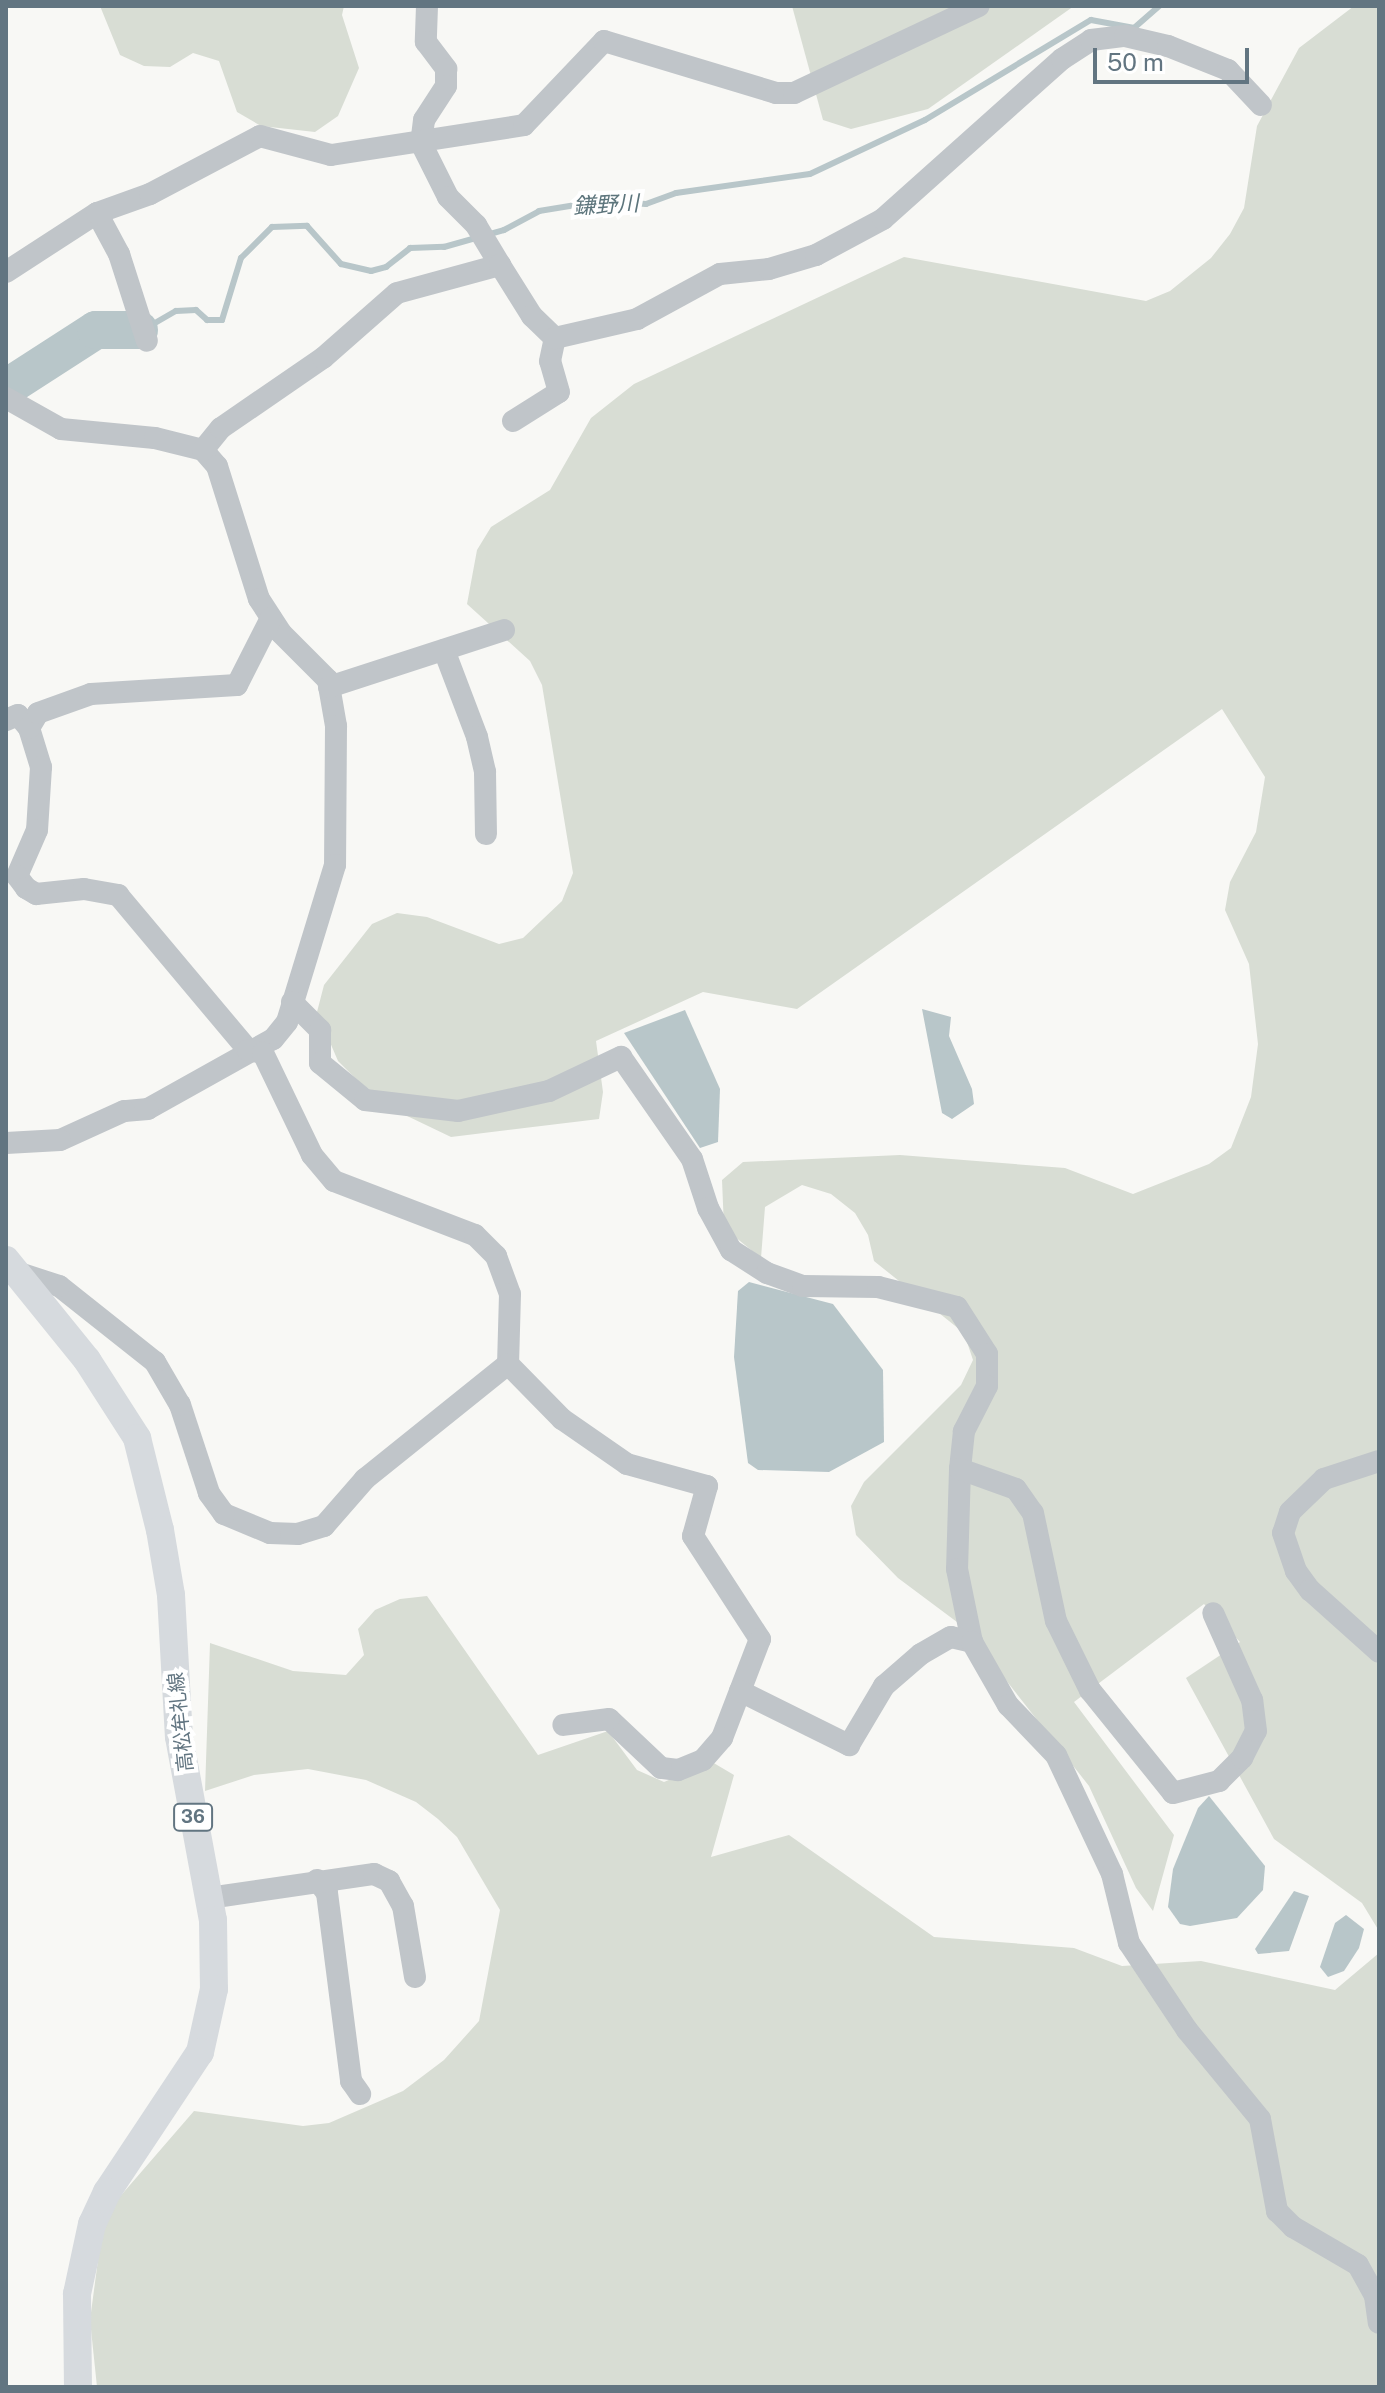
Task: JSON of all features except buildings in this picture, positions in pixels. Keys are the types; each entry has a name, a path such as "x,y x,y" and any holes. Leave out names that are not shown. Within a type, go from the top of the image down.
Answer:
{"main road":[{"name":"高松牟礼線","path":"14,1267 123,1410 137,1438 165,1556 179,1737 209,1898 214,1989 210,2021 200,2052 107,2192 92,2224 77,2294 78,2387"}],"street":[{"path":"427,6 426,42 446,69 446,86 424,120 421,143 448,197 481,232 532,316 555,338"},
{"path":"6,272 97,213 150,194 260,136 331,155 524,125 604,41 776,93 794,93 979,6"},
{"path":"555,338 637,319 720,274 769,269 816,255 883,219 1050,68 1091,40 1125,36 1168,46 1228,70 1261,105"},
{"path":"97,213 119,254 147,341"},
{"path":"203,450 221,428 323,358 397,293 500,265"},
{"path":"513,421 559,392 550,361 555,338"},
{"path":"6,398 61,429 155,438 203,450 217,466 259,599 271,618 329,687 336,726 335,865 287,1022 273,1039 248,1050 148,1109 124,1111 60,1140 6,1143"},
{"path":"29,728 38,713 91,694 237,685 271,618"},
{"path":"329,687 504,630"},
{"path":"444,650 477,737 485,772 486,834"},
{"path":"6,720 18,715 29,728 41,767 37,830 17,876 26,888 36,894 84,889 118,895 248,1050 263,1053 312,1155 334,1181 475,1235 496,1256 510,1294 508,1364 562,1419 627,1464 707,1486 693,1536 760,1639 722,1738 703,1760 678,1770 661,1768 609,1719 563,1725"},
{"path":"292,1002 320,1030 320,1063 365,1100 458,1111 549,1091 621,1057 692,1159 708,1208 731,1250 767,1273 803,1286 878,1287 957,1307 987,1354 987,1386 964,1431 960,1469 957,1569 972,1642 1008,1705 1056,1755 1112,1874 1129,1943 1187,2030 1260,2119 1277,2211 1293,2227 1358,2265 1375,2296 1379,2323"},
{"path":"14,1267 59,1286 155,1362 180,1405 209,1493 224,1514 270,1533 298,1534 324,1526 365,1479 508,1364"},
{"path":"1379,1461 1337,1474 1305,1493 1283,1533 1296,1571 1310,1590 1379,1652"},
{"path":"960,1469 1016,1489 1033,1513 1056,1621 1083,1676 1146,1765 1173,1793 1219,1781 1242,1758 1256,1731 1252,1700 1213,1613"},
{"path":"740,1691 849,1745 884,1686 921,1654 951,1637 972,1642"},
{"path":"209,1898 374,1874 389,1881 403,1906 415,1977"},
{"path":"317,1880 327,1893 351,2081 360,2094"}],"shaded area":[{"path":"100,6 344,6 342,15 359,68 338,116 315,132 261,126 237,112 219,61 193,53 170,67 144,66 120,55"},
{"path":"792,6 1074,6 928,109 851,129 823,120"},
{"path":"1354,6 1379,6 1379,1931 1362,1903 1274,1839 1186,1678 1240,1642 1204,1604 1074,1702 1174,1835 1153,1911 1136,1888 1089,1786 965,1628 898,1578 856,1535 851,1506 864,1482 961,1385 973,1360 964,1333 874,1261 868,1235 855,1213 831,1194 802,1185 765,1207 761,1258 724,1228 722,1180 743,1162 900,1155 1065,1168 1133,1194 1209,1164 1231,1148 1251,1097 1258,1044 1249,964 1225,910 1230,882 1256,832 1265,777 1222,709 797,1009 703,992 596,1041 603,1092 599,1119 451,1137 403,1114 358,1081 338,1061 317,1012 324,985 372,924 397,913 427,917 499,944 523,938 562,901 573,873 542,685 530,661 467,604 477,550 491,527 550,490 591,418 634,384 904,257 1146,301 1170,291 1211,258 1230,234 1244,208 1257,126 1299,48"},
{"path":"922,1009 951,1017 949,1036 972,1089 974,1104 952,1119 942,1113"},
{"path":"685,1010 720,1089 718,1142 700,1148 624,1033"},
{"path":"749,1282 833,1304 883,1370 884,1442 829,1472 758,1470 748,1463 734,1357 738,1291"},
{"path":"427,1596 538,1755 608,1731 637,1770 664,1782 712,1762 734,1775 711,1857 789,1835 934,1937 1074,1948 1122,1966 1201,1961 1335,1990 1379,1953 1379,2387 97,2387 90,2320 104,2215 194,2111 303,2126 329,2123 403,2091 444,2060 479,2021 500,1910 457,1837 438,1819 416,1802 366,1780 308,1769 254,1775 205,1791 210,1643 293,1671 346,1675 364,1655 358,1629 375,1610 400,1599"},
{"path":"1209,1796 1265,1866 1263,1890 1237,1918 1190,1926 1180,1924 1168,1907 1173,1869 1198,1808"},
{"path":"1294,1891 1309,1896 1289,1951 1258,1954 1255,1949"},
{"path":"1346,1915 1364,1929 1359,1948 1344,1971 1328,1977 1320,1967 1335,1923"}],"waterway":[{"name":"鎌野川","path":"148,327 176,311 196,310 207,320 222,320 241,258 272,227 307,226 341,264 371,271 386,267 410,248 444,247 504,230 539,211 600,201 646,204 676,193 810,174 925,120 1091,20 1134,28 1159,6"},
{"name":"鎌野川","path":"6,388 96,330 139,330"}]}
